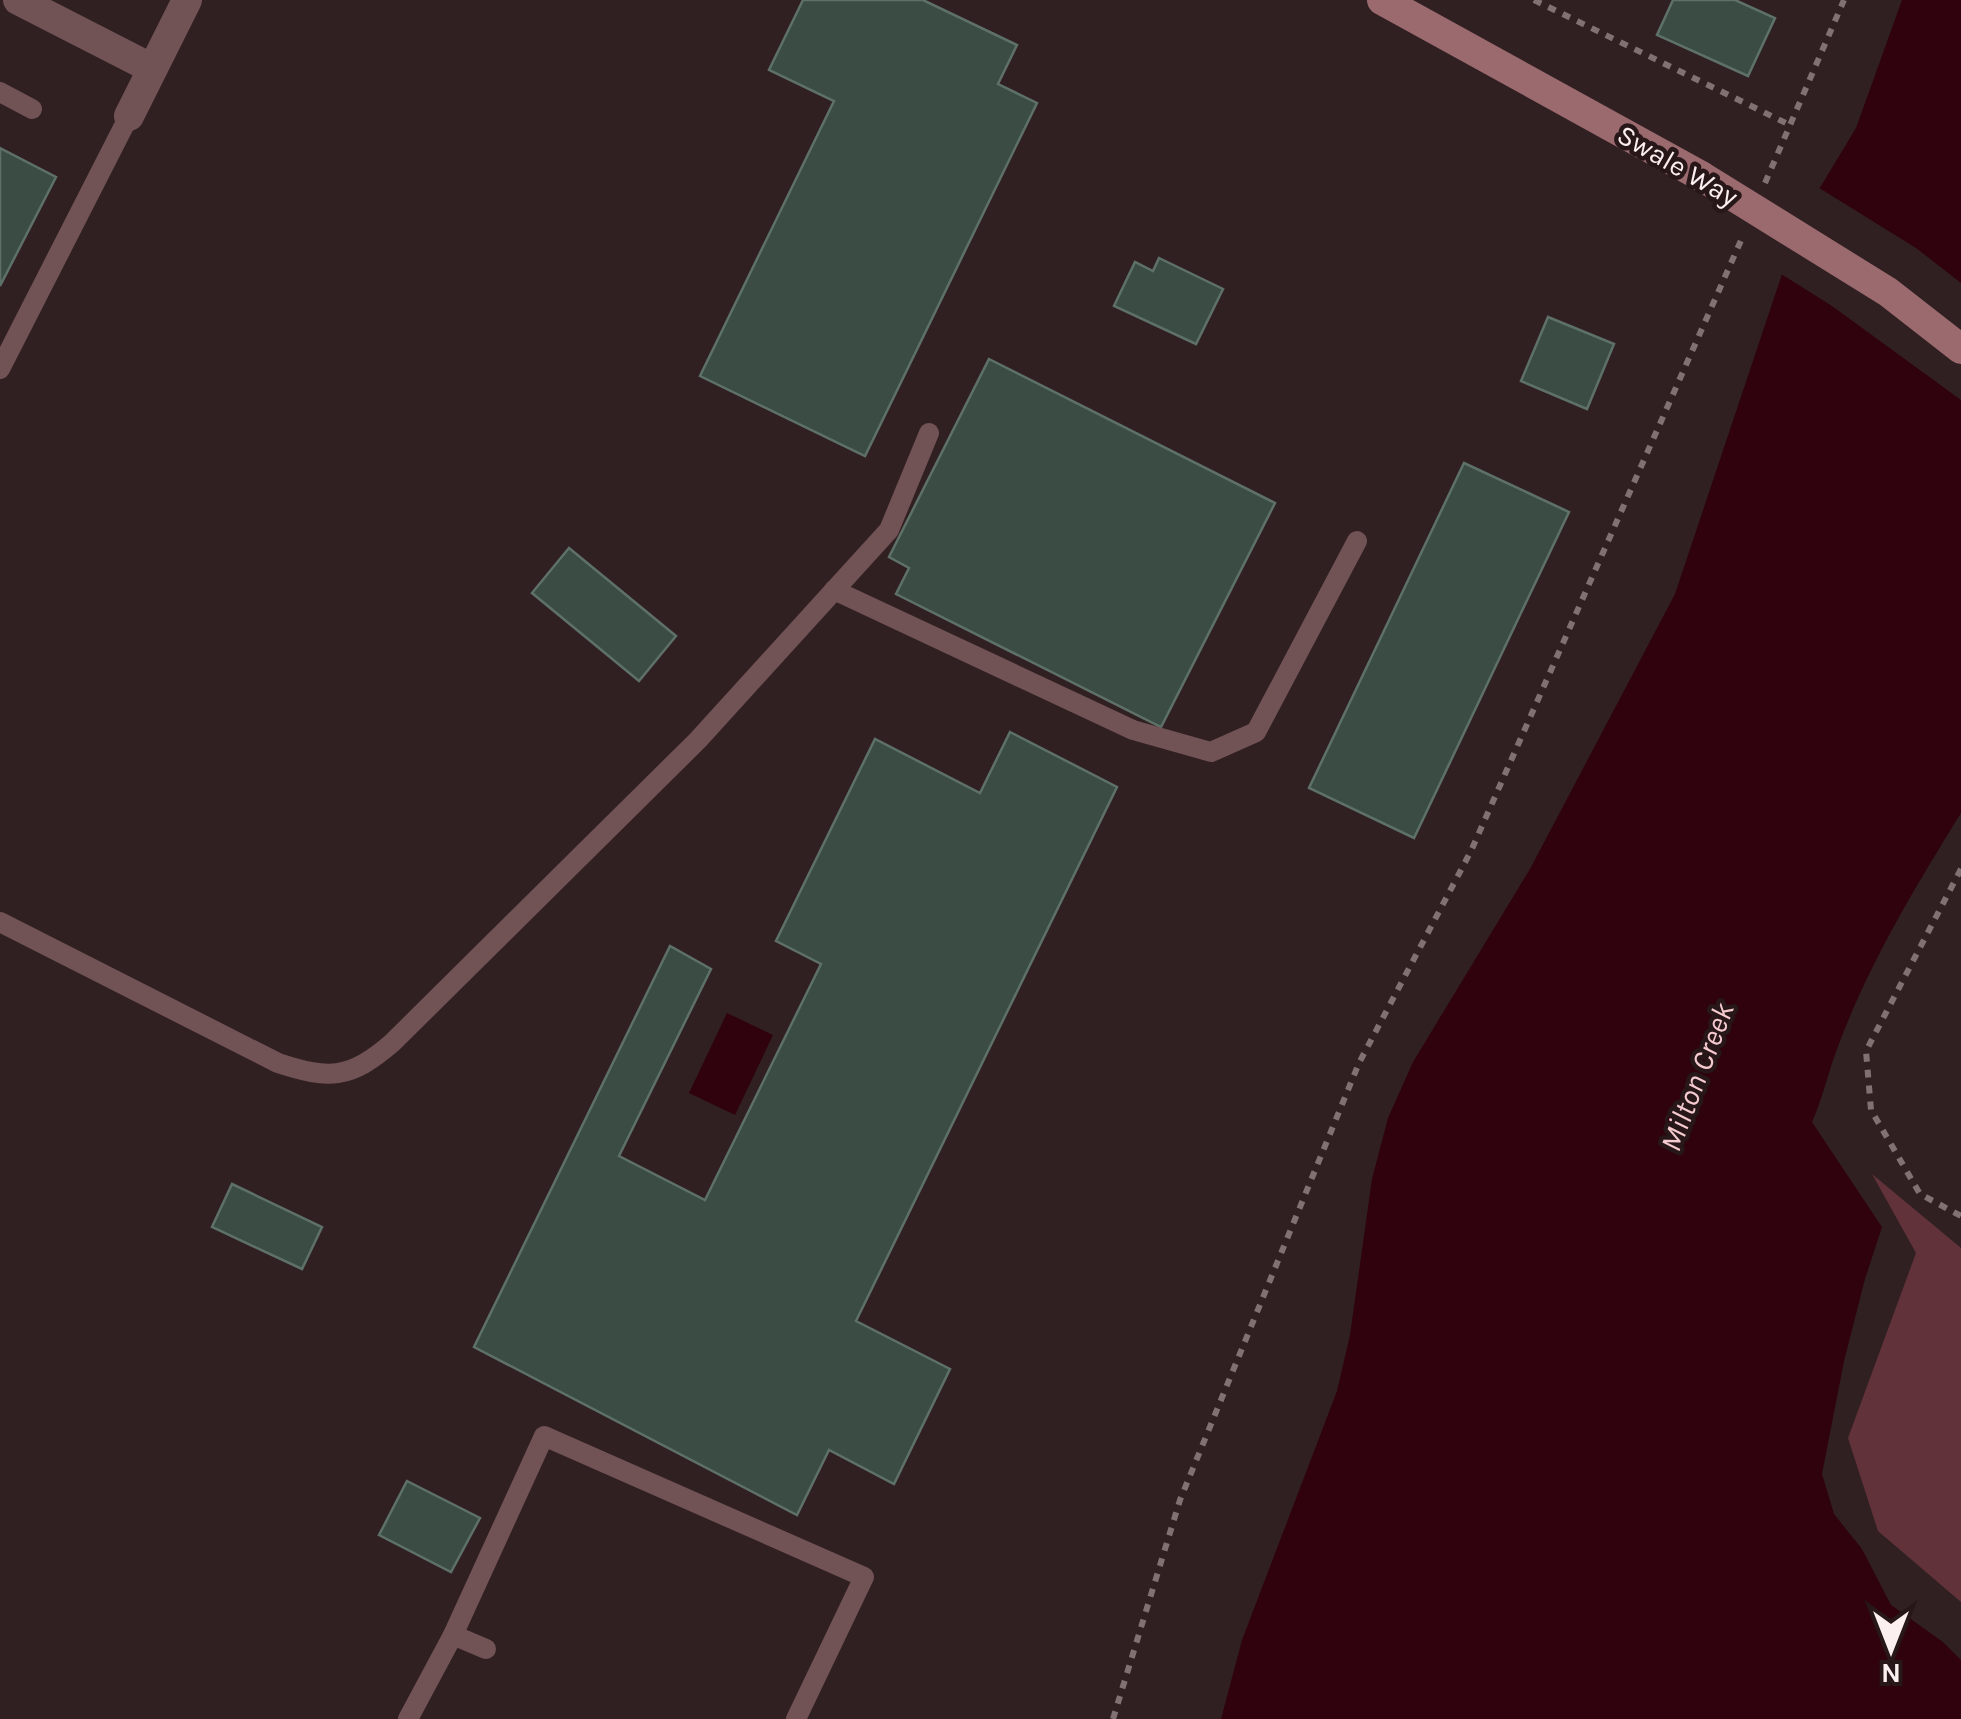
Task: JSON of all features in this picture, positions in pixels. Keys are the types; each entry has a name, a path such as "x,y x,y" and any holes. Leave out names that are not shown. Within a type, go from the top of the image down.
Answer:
{"main road":[{"name":"Swale Way","path":"1382,0 1700,176 1888,292 1961,349"}],"street":[{"path":"18,0 151,68"},
{"path":"129,116 187,0"}],"lane":[{"path":"0,92 32,109"},
{"path":"0,369 129,116"},
{"path":"0,922 278,1062 312,1074 350,1072 371,1061 670,768 889,530 929,432"},
{"path":"834,590 1132,730 1211,752 1256,732 1357,541"},
{"path":"408,1719 453,1635 544,1436 864,1577 796,1719"},
{"path":"453,1635 486,1649"}],"path":[{"path":"1534,0 1790,125"},
{"path":"1760,196 1844,0"},
{"path":"1113,1719 1180,1500 1359,1062 1472,850 1744,232"},
{"path":"1961,869 1866,1051 1872,1110 1920,1194 1961,1216"}],"shaded area":[{"path":"1872,1174 1961,1248 1961,1602 1878,1531 1848,1438 1916,1253"}],"water":[{"name":"Milton Creek","path":"1902,0 1961,0 1961,813 1865,982 1812,1122 1882,1227 1844,1361 1822,1474 1834,1514 1862,1549 1891,1605 1943,1642 1961,1660 1961,1719 1221,1719 1242,1640 1337,1391 1350,1335 1372,1179 1388,1118 1413,1062 1530,869 1675,594 1783,271 1818,191 1856,128"},
{"path":"727,1013 773,1035 735,1115 689,1093"}],"pier":[{"path":"1816,186 1916,248 1961,283 1961,400 1832,306 1778,272"}],"building":[{"path":"803,0 923,0 1017,45 998,84 1037,103 865,456 700,376 834,101 769,70"},
{"path":"1673,0 1735,0 1775,18 1748,76 1657,35"},
{"path":"0,148 56,177 0,286"},
{"path":"1159,258 1223,289 1196,344 1114,306 1135,262 1153,271"},
{"path":"1548,317 1614,344 1587,409 1521,381"},
{"path":"989,359 1275,503 1161,727 896,594 909,568 889,557"},
{"path":"1464,463 1569,512 1414,838 1309,788"},
{"path":"569,548 676,636 639,681 532,593"},
{"path":"1010,732 1117,787 856,1321 950,1369 894,1484 829,1450 797,1515 474,1347 670,946 711,969 619,1156 705,1200 821,964 776,941 875,739 980,793"},
{"path":"232,1184 322,1227 302,1269 212,1227"},
{"path":"407,1481 480,1518 451,1572 379,1535"}]}
